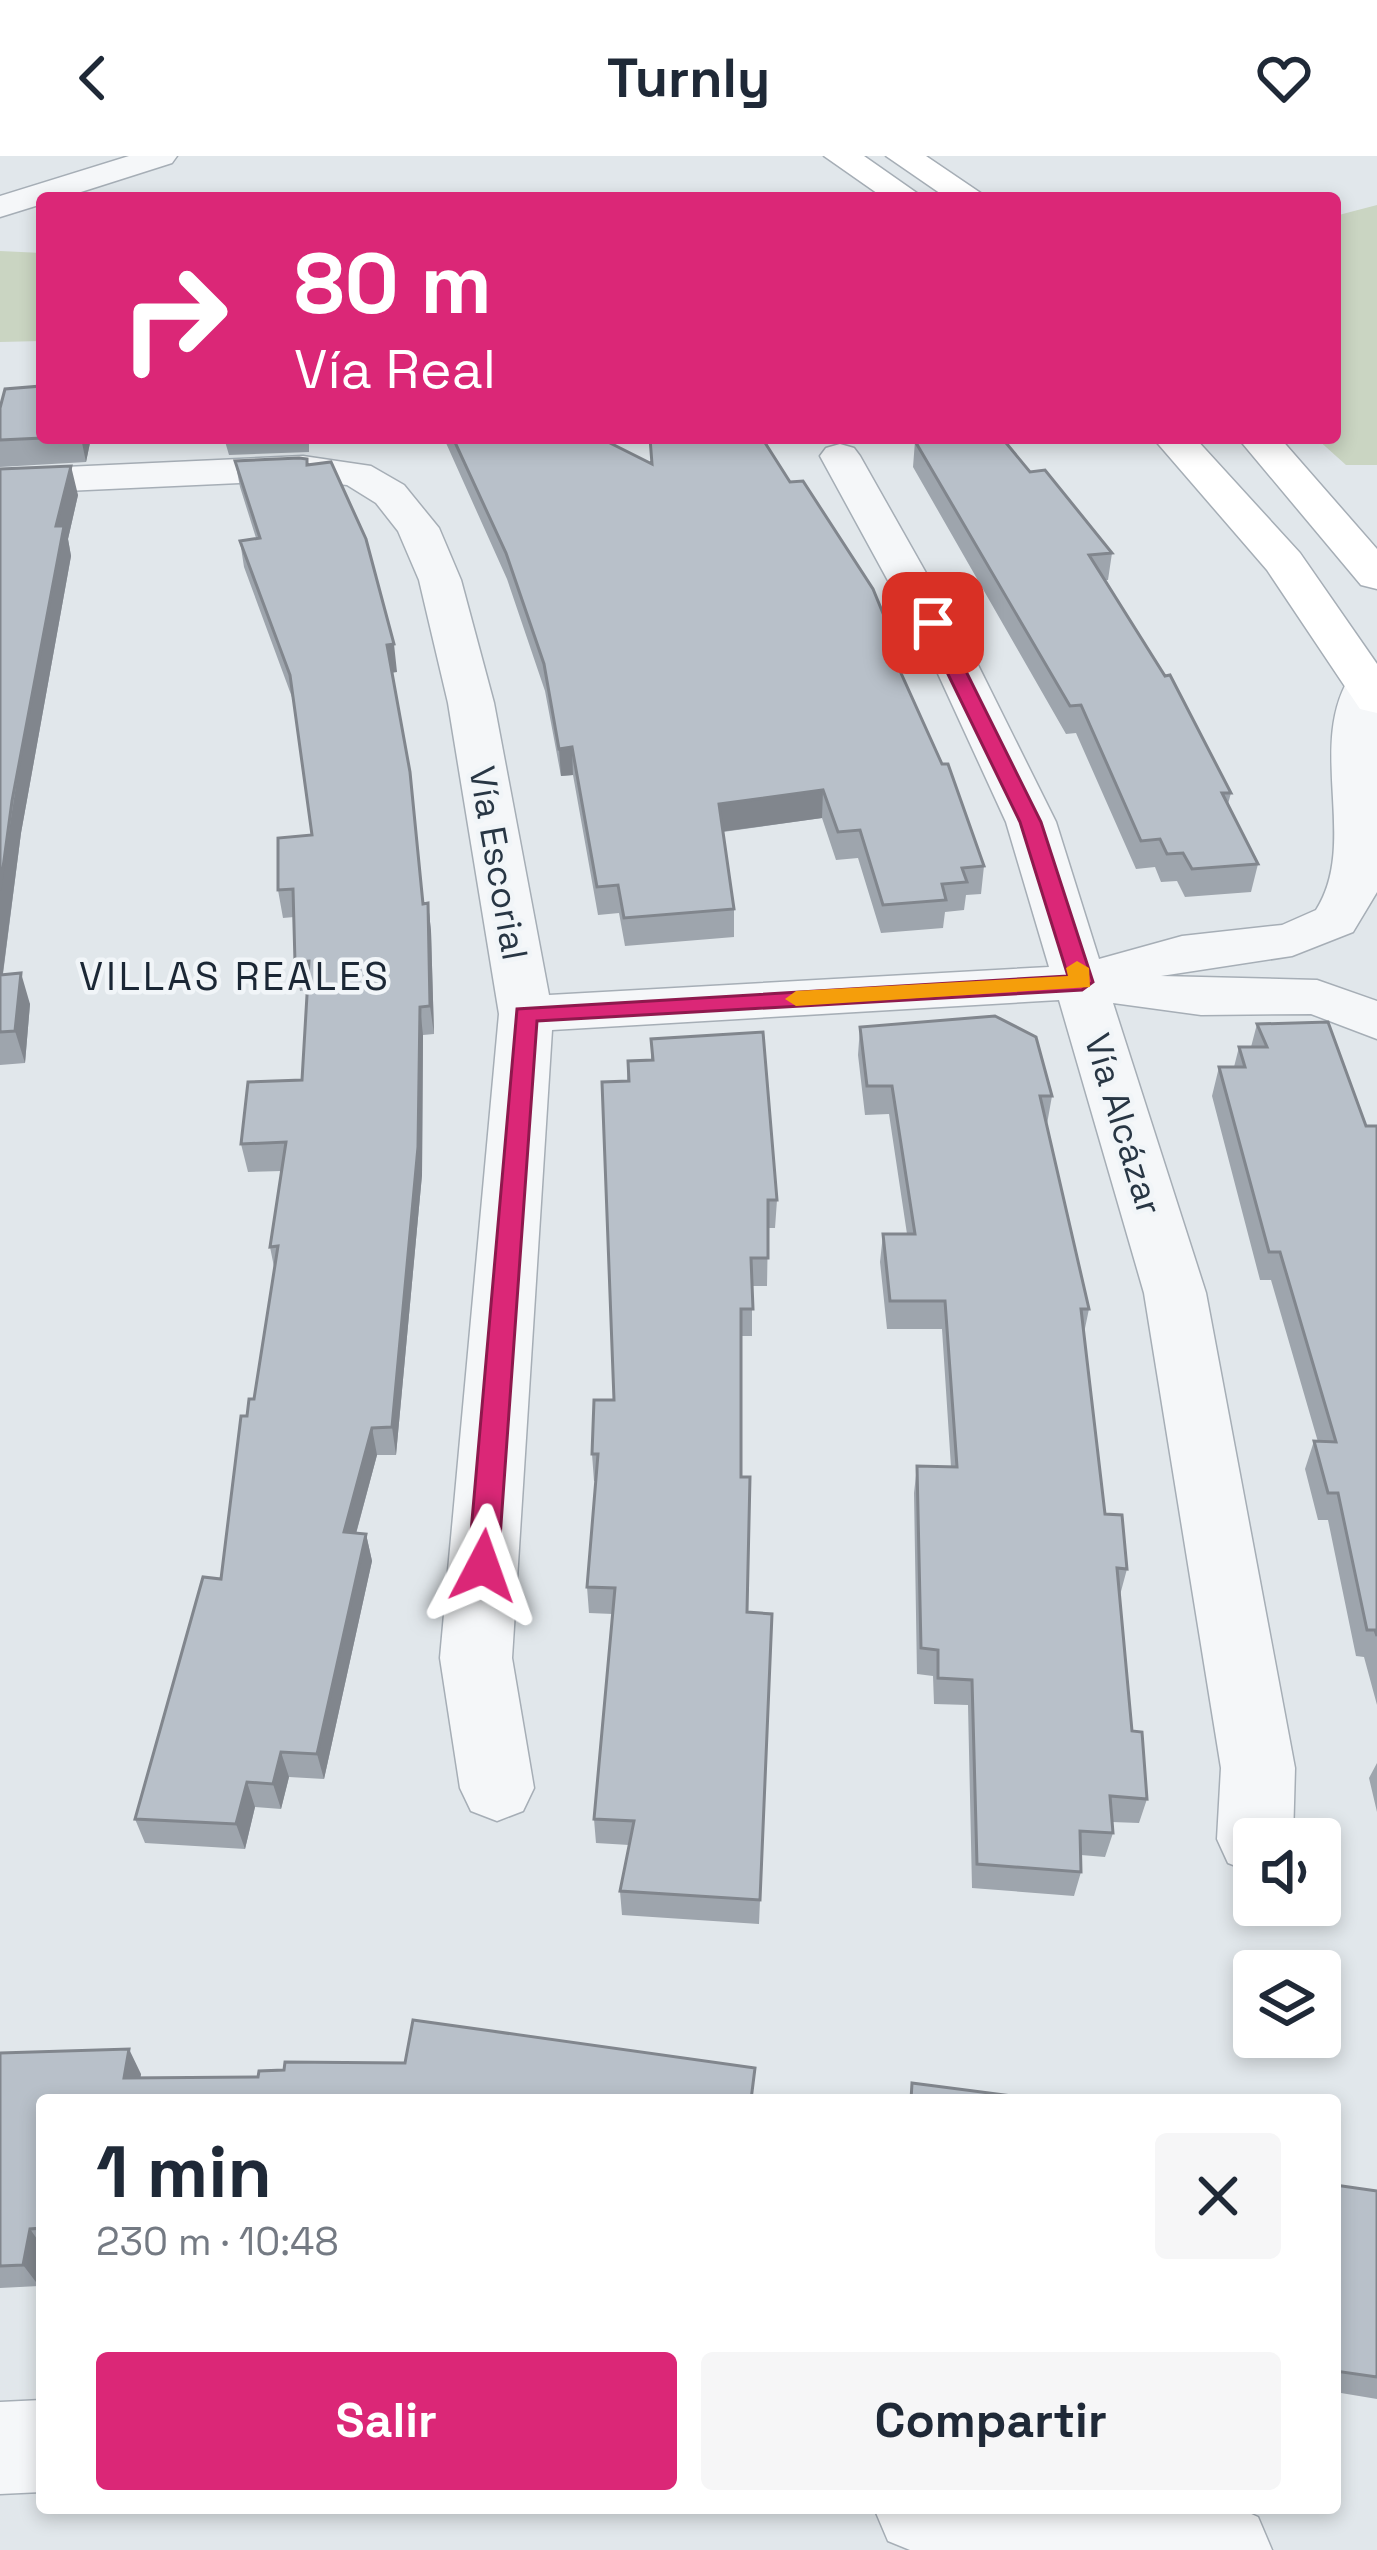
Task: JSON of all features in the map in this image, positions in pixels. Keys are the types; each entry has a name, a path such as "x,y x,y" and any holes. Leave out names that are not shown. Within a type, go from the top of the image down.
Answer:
{"main road":[{"path":"841,156 898,192"},
{"path":"904,156 961,192"},
{"path":"1178,444 1284,562 1373,690"},
{"path":"1263,444 1377,576"}],"street":[{"path":"0,186 96,156"},
{"path":"47,192 160,156"},
{"path":"0,207 36,196"},
{"name":"Vía Alcázar","path":"840,456 956,665 1030,822 1082,982 1175,1293 1258,1768 1256,1818"},
{"name":"Vía Escorial","path":"0,482 303,468 357,473 389,494 418,528 440,580 471,703 526,1014 476,1658 497,1788"},
{"path":"1082,982 1182,952 1292,940 1335,921 1351,895 1357,864 1353,748 1373,690"},
{"path":"526,1014 1082,982 1201,998 1317,997 1377,1021"},
{"path":"0,2448 36,2446"},
{"path":"945,2523 1225,2550"}],"green space":[{"path":"1377,205 1377,465 1346,465 1323,444 1341,444 1341,214"},
{"path":"0,251 36,253 36,341 0,342"}],"building":[{"path":"36,386 36,438 0,440 5,389"},
{"path":"456,444 612,444 652,464 650,444 766,444 790,482 803,481 873,589 903,662 896,662 942,764 948,764 984,866 962,868 967,882 942,884 946,900 883,905 860,830 838,832 823,790 719,804 734,909 624,918 618,885 597,887 572,747 559,749 544,664 506,553"},
{"path":"917,444 1007,444 1030,472 1045,470 1112,553 1089,555 1165,676 1170,675 1231,793 1222,793 1258,864 1192,869 1183,853 1167,854 1160,839 1141,841 1081,705 1070,706"},
{"path":"307,459 307,465 331,462 366,539 394,644 387,645 410,772 423,904 428,903 430,1006 420,1007 418,1147 392,1427 372,1428 344,1532 366,1534 317,1754 281,1752 273,1784 247,1782 236,1824 135,1819 203,1577 221,1579 241,1416 247,1416 249,1399 254,1399 278,1246 270,1247 286,1142 241,1144 248,1082 302,1080 309,961 295,962 293,889 278,890 278,838 312,835 290,675 240,541 260,538 235,461"},
{"path":"71,466 56,526 64,526 0,890 0,469"},
{"path":"21,973 15,1031 0,1032 0,975"},
{"path":"995,1016 1036,1037 1052,1096 1040,1096 1089,1309 1081,1309 1105,1514 1122,1515 1127,1569 1117,1568 1132,1731 1142,1732 1147,1799 1110,1796 1113,1833 1080,1831 1081,1872 977,1864 972,1680 938,1678 938,1650 921,1648 917,1466 957,1467 945,1301 890,1301 883,1234 915,1234 892,1086 867,1086 860,1027"},
{"path":"1328,1022 1366,1126 1377,1126 1377,1636 1375,1630 1367,1630 1338,1493 1328,1493 1314,1441 1336,1442 1280,1252 1269,1252 1219,1067 1245,1067 1239,1047 1267,1047 1257,1024"},
{"path":"763,1032 777,1200 768,1200 768,1258 751,1258 753,1309 741,1309 741,1477 750,1477 747,1612 772,1614 760,1900 620,1891 634,1821 594,1819 615,1588 587,1587 598,1454 592,1454 594,1400 614,1400 602,1082 629,1081 628,1061 653,1060 651,1039"},
{"path":"413,2020 755,2068 752,2094 36,2094 36,2228 30,2229 23,2265 0,2266 0,2053 129,2049 124,2078 258,2077 259,2071 284,2070 285,2062 405,2063"},
{"path":"912,2083 997,2094 911,2094"},
{"path":"1341,2186 1377,2191 1377,2377 1341,2372"}],"slow traffic":[{"path":"796,999 1082,982 1077,968"}],"district":[{"name":"VILLAS REALES","path":"235,976"}],"route":[{"path":"483,1566 526,1014 1082,982 1030,822 933,623"}]}
